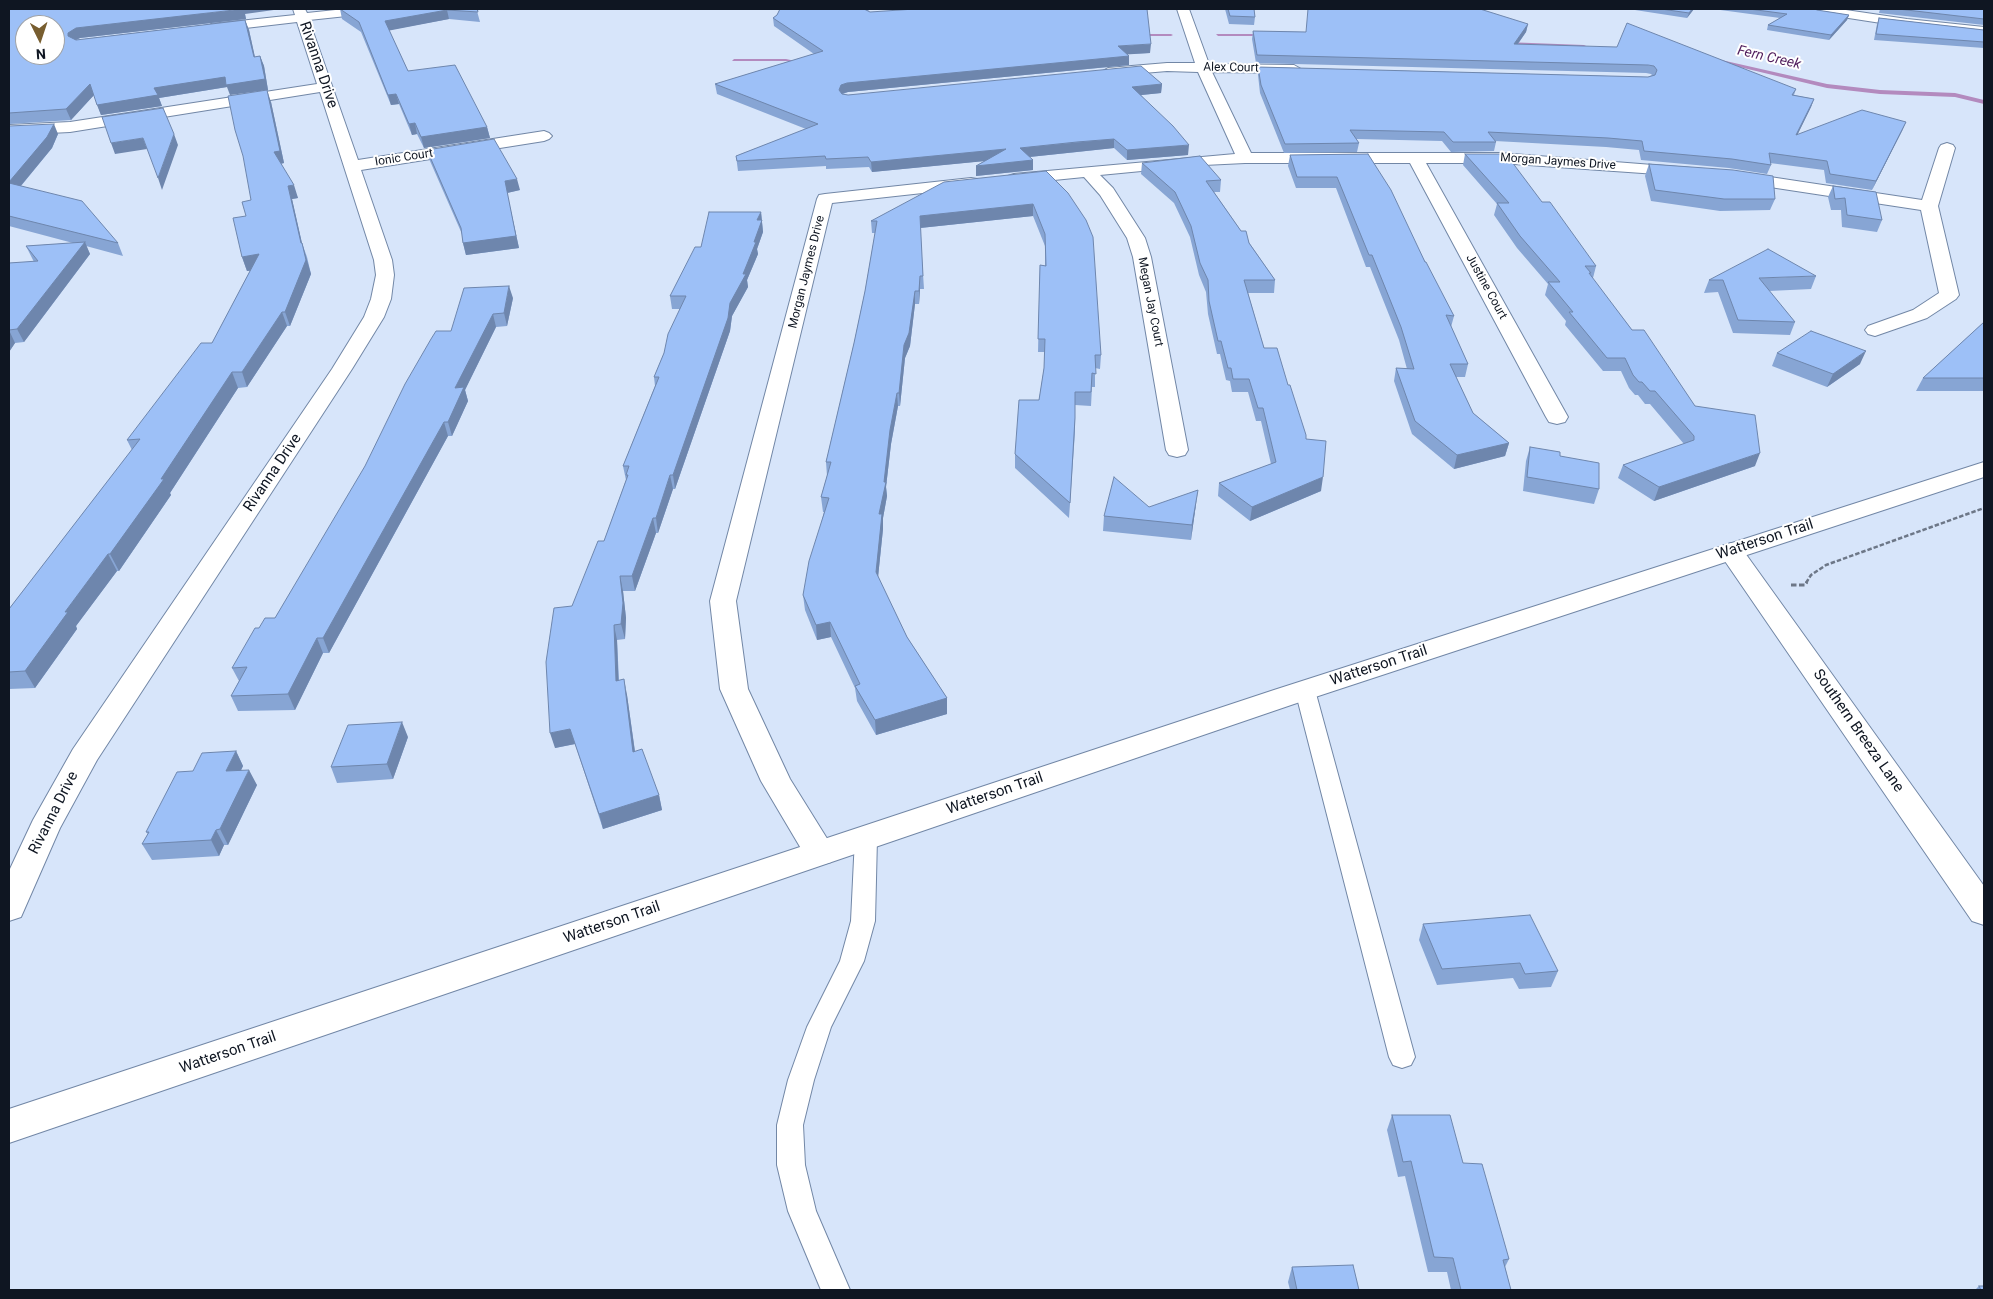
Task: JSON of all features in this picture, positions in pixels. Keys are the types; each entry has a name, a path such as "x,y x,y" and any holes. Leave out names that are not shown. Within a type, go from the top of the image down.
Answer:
{"street":[{"path":"196,30 300,13 375,9"},
{"path":"1182,9 1203,67 1245,158"},
{"path":"1816,9 1907,23 1984,31"},
{"name":"Rivanna Drive","path":"9,908 44,828 84,756 342,369 374,317 381,299 385,275 383,260 353,166 300,13"},
{"name":"Alex Court","path":"1096,74 1150,68 1312,69"},
{"path":"9,130 70,127 107,122 326,87"},
{"name":"Ionic Court","path":"353,166 544,136"},
{"path":"1874,330 1920,314 1949,295 1929,206 1947,148"},
{"name":"Morgan Jaymes Drive","path":"820,853 776,781 734,689 723,601 826,199 1204,160 1245,158 1500,158 1710,174 1929,206"},
{"name":"Justine Court","path":"1415,158 1557,417"},
{"name":"Megan Jay Court","path":"1087,171 1107,192 1127,221 1140,251 1177,450"},
{"name":"Watterson Trail","path":"9,1126 1305,690 1984,469"},
{"name":"Southern Breeza Lane","path":"1731,551 1984,912"}],"lane":[{"path":"1305,690 1402,1057"},
{"path":"835,1290 802,1211 791,1165 790,1125 801,1080 818,1027 852,961 863,922 866,838"}],"path":[{"path":"1754,584 1806,585 1811,575 1826,566 1984,508"}],"building":[{"path":"9,9 243,9 76,28 68,33 68,36 76,40 245,20 254,57 260,56 265,79 226,85 225,77 154,88 158,95 97,105 90,84 66,109 9,113"},
{"path":"340,9 477,9 478,12 447,10 385,21 408,71 455,65 487,127 421,137 415,123 409,124 396,94 388,95 359,22"},
{"path":"780,9 864,9 870,12 915,9 1147,9 1151,44 1118,46 1129,56 847,83 841,85 839,90 842,94 848,95 1141,66 1162,84 1132,87 1173,126 1189,145 1127,150 1114,139 1077,142 1020,148 1033,160 976,166 1006,149 871,162 868,157 826,159 825,156 737,161 736,156 818,124 715,84 823,51 773,18"},
{"path":"1228,9 1254,9 1255,17 1230,16"},
{"path":"1308,9 1480,9 1528,24 1514,44 1617,47 1627,23 1796,89 1792,95 1814,99 1796,135 1862,110 1906,122 1876,181 1830,174 1827,161 1769,153 1771,165 1732,159 1644,151 1642,141 1608,138 1488,132 1496,142 1453,142 1444,132 1350,130 1359,143 1285,144 1261,85 1258,67 1648,77 1655,75 1657,70 1654,66 1648,65 1257,55 1253,31 1306,32"},
{"path":"1661,9 1692,9 1689,13"},
{"path":"1749,9 1815,9 1849,15 1831,35 1768,25 1787,14"},
{"path":"1898,9 1984,9 1984,19"},
{"path":"1879,18 1984,30 1984,42 1876,34"},
{"path":"267,90 280,151 274,152 294,185 288,186 306,260 285,312 282,312 242,372 232,372 161,479 164,479 65,612 68,612 25,671 9,672 9,609 140,439 127,440 201,343 212,343 259,254 242,257 233,218 246,216 242,202 251,200 243,156 228,96"},
{"path":"163,108 174,134 158,178 143,138 111,143 102,117"},
{"path":"54,124 47,137 9,182 9,126"},
{"path":"494,139 517,179 505,181 516,236 463,243 461,228 427,150"},
{"path":"1368,154 1391,190 1425,262 1454,316 1446,315 1468,364 1450,364 1473,413 1509,443 1457,455 1415,421 1396,368 1414,369 1401,327 1372,255 1369,255 1337,177 1297,177 1290,155"},
{"path":"1465,154 1506,154 1542,202 1550,202 1596,266 1585,266 1591,273 1589,273 1632,330 1644,330 1695,406 1755,415 1760,453 1659,487 1623,465 1694,440 1694,436 1655,391 1650,391 1642,382 1639,382 1633,375 1625,358 1607,358 1569,312 1573,312 1548,282 1560,282 1520,236 1497,203 1509,203"},
{"path":"1200,156 1221,180 1206,181 1241,231 1246,231 1249,243 1275,280 1244,280 1264,348 1277,348 1306,439 1326,441 1323,477 1252,507 1219,483 1276,462 1263,408 1258,408 1249,379 1233,379 1231,368 1228,368 1221,341 1218,341 1209,301 1208,280 1200,263 1191,226 1175,192 1142,163"},
{"path":"1649,164 1733,170 1773,176 1775,199 1724,199 1655,190"},
{"path":"1046,171 1068,193 1086,220 1093,237 1101,355 1095,355 1096,374 1092,373 1091,392 1075,392 1070,503 1015,454 1019,400 1039,400 1044,368 1045,339 1038,339 1040,265 1046,266 1045,234 1033,204 920,216 923,276 920,276 919,291 915,291 909,333 904,345 899,393 897,393 890,430 884,482 886,482 879,514 882,514 876,572 907,637 947,698 875,720 855,686 860,684 830,622 816,625 803,595 809,561 829,498 821,497 831,462 826,462 865,291 877,221 871,221 944,182"},
{"path":"9,183 82,201 118,243 9,216"},
{"path":"1833,186 1876,192 1882,220 1847,215 1845,198 1835,199"},
{"path":"709,212 761,212 757,220 762,220 754,242 756,242 743,274 746,274 730,303 728,318 656,518 653,518 632,576 620,576 623,603 621,624 614,625 616,681 624,679 633,752 642,749 659,795 599,814 570,729 550,733 546,662 554,608 572,606 598,541 604,541 628,475 626,475 629,466 623,466 659,377 654,377 664,353 668,334 686,296 670,296 695,247 701,247"},
{"path":"85,242 17,329 9,330 9,263 38,261 26,246"},
{"path":"1768,249 1816,276 1759,278 1795,322 1738,320 1723,280 1709,280"},
{"path":"509,286 504,313 493,314 455,388 464,387 448,422 444,422 323,638 317,638 288,694 231,696 247,667 232,668 255,628 259,628 265,618 275,618 365,466 405,384 436,331 451,331 464,288"},
{"path":"1984,322 1984,378 1923,378"},
{"path":"1811,331 1866,351 1833,374 1777,353"},
{"path":"1530,447 1560,452 1560,456 1599,463 1599,489 1527,477"},
{"path":"1114,477 1149,507 1198,490 1192,525 1104,516"},
{"path":"402,722 387,764 331,767 348,725"},
{"path":"236,751 226,771 249,770 220,829 216,830 211,840 142,844 149,832 146,832 177,772 193,771 202,753"},
{"path":"1530,915 1558,971 1525,974 1520,963 1442,969 1423,924"},
{"path":"1392,1115 1450,1115 1463,1163 1482,1164 1509,1259 1503,1260 1511,1290 1461,1290 1453,1258 1434,1257 1411,1161 1403,1162"},
{"path":"1353,1265 1359,1290 1297,1290 1292,1267"},
{"path":"1979,1286 1984,1286 1984,1290 1981,1290"}],"waterway":[{"name":"Fern Creek","path":"1138,35 1171,35"},
{"name":"Fern Creek","path":"1218,35 1265,35"},
{"name":"Fern Creek","path":"1507,43 1584,46"},
{"name":"Fern Creek","path":"1708,58 1827,86 1880,92 1955,95 1984,102"},
{"name":"Fern Creek","path":"734,60 786,60 802,63"}]}
